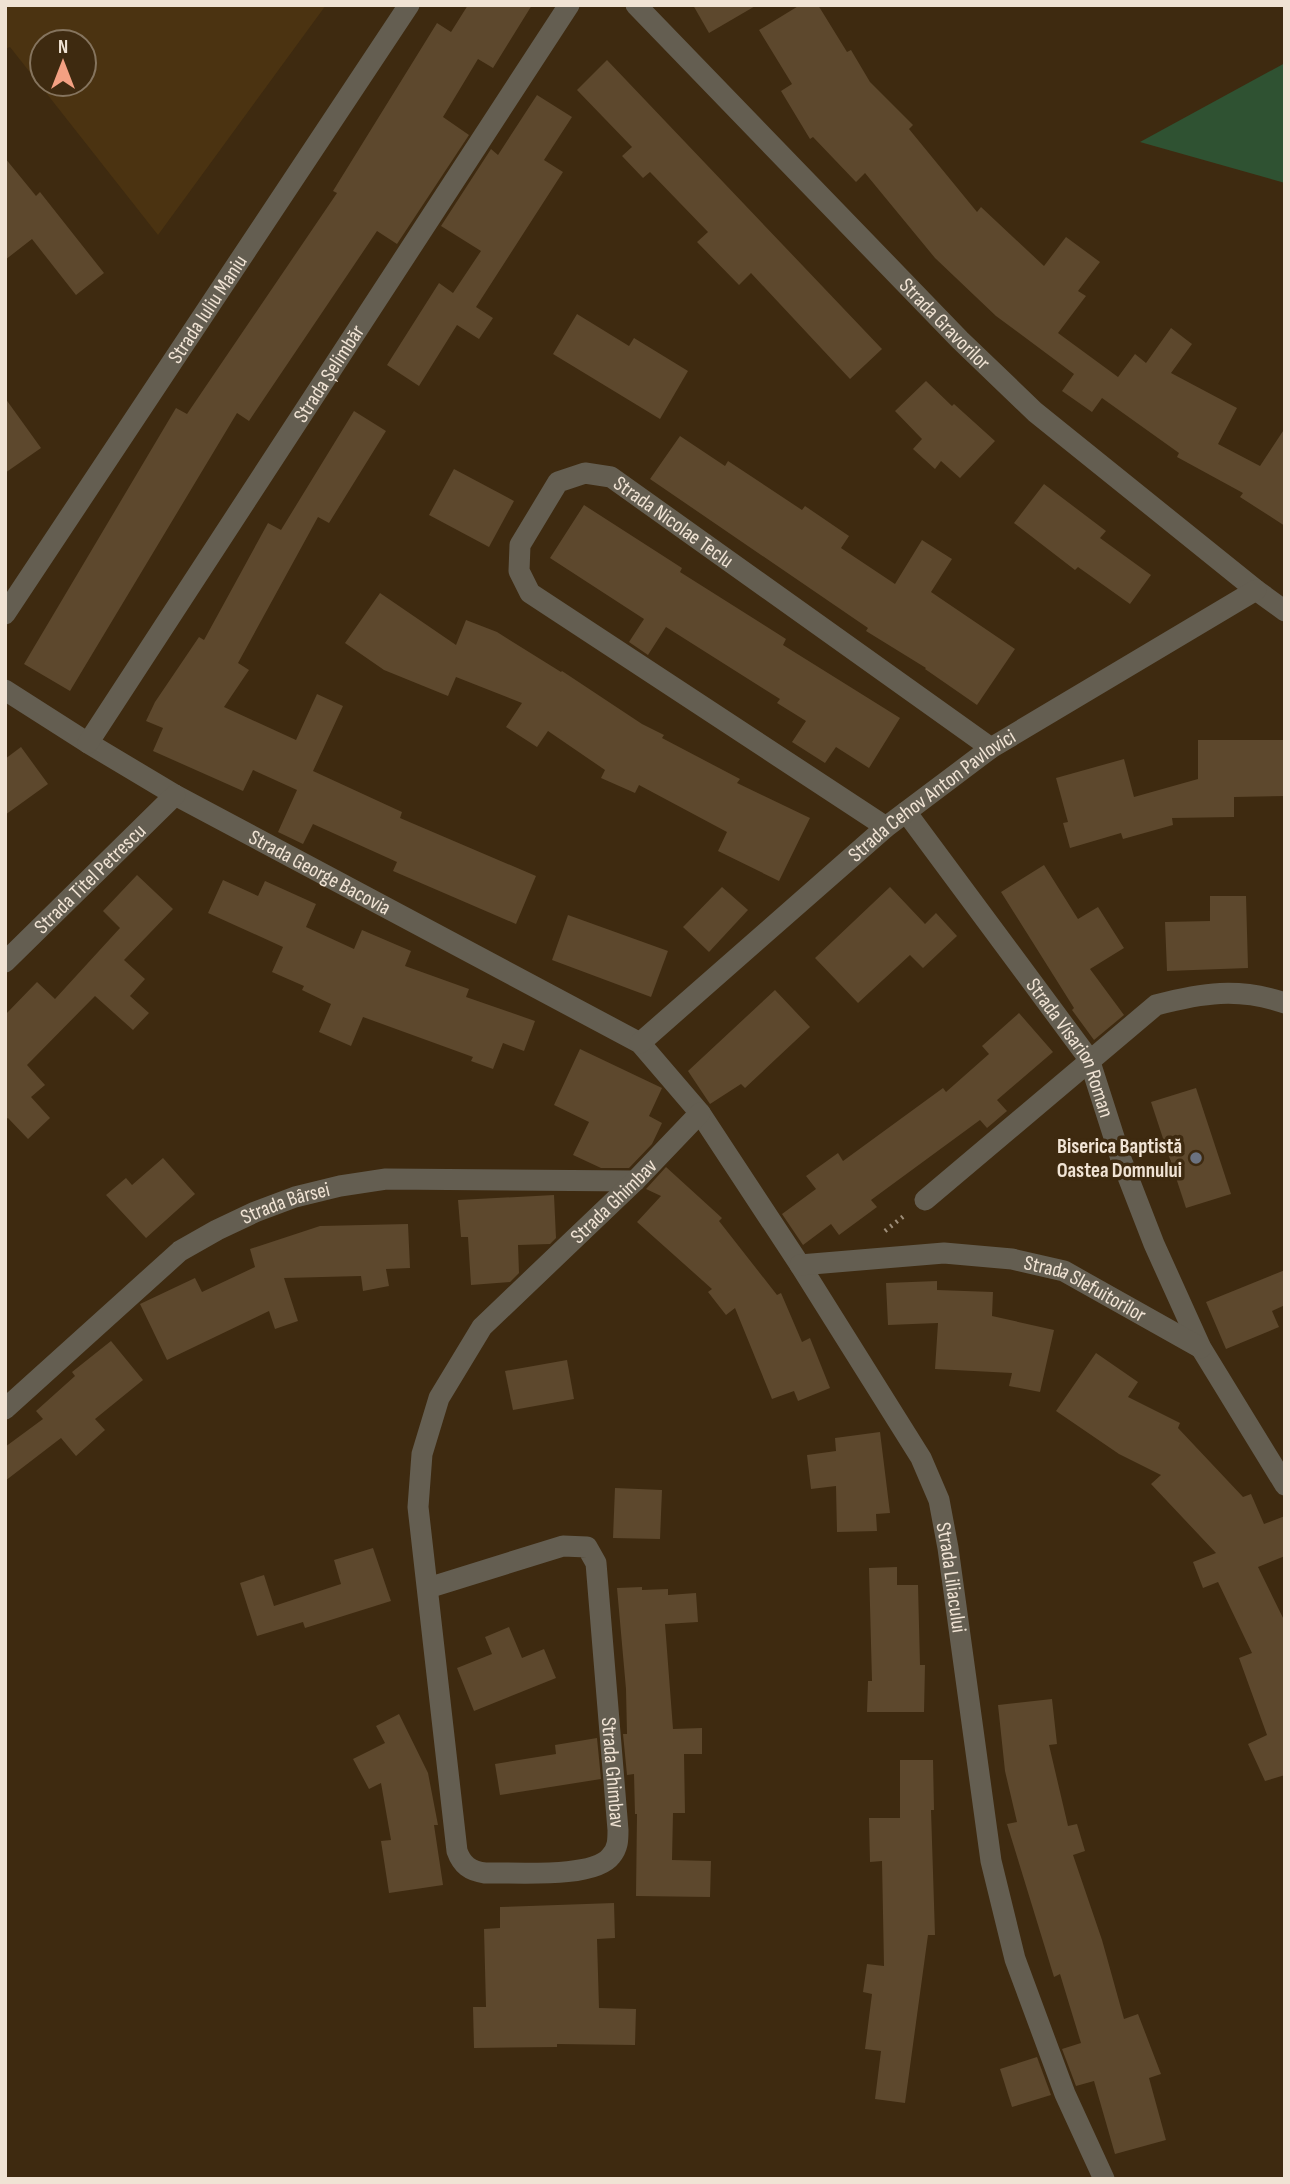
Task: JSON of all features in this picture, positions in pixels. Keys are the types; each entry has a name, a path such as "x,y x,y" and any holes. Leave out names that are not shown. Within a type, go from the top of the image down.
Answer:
{"street":[{"name":"Strada Iuliu Maniu","path":"5,614 409,5"},
{"name":"Strada Șelimbăr","path":"88,743 569,5"},
{"name":"Strada Gravorilor","path":"636,5 960,340 1035,412 1285,611"},
{"name":"Strada Nicolae Teclu","path":"886,827 530,593 519,571 520,545 558,482 585,472 611,477 991,747"},
{"name":"Strada Cehov Anton Pavlovici","path":"640,1043 886,827 991,747 1256,590"},
{"name":"Strada George Bacovia","path":"5,690 175,795 640,1043"},
{"name":"Strada Titel Petrescu","path":"5,962 175,795"},
{"name":"Strada Visarion Roman","path":"906,812 1089,1059 1121,1159 1153,1244 1201,1348"},
{"path":"925,1200 1089,1059 1156,1006 1201,994 1261,995 1285,1003"},
{"name":"Strada Liliacului","path":"640,1043 700,1113 800,1265 921,1458 939,1500 994,1873 1015,1959 1065,2094 1104,2179"},
{"name":"Strada Ghimbav","path":"428,1588 563,1546 587,1547 596,1563 618,1830 617,1846 611,1857 601,1865 581,1871 485,1873 475,1871 460,1860 418,1507 422,1454 439,1398 482,1327 635,1181 700,1113"},
{"name":"Strada Bârsei","path":"5,1409 180,1251 217,1230 285,1201 340,1186 386,1179 635,1181"},
{"name":"Strada Slefuitorilor","path":"800,1265 944,1253 1012,1259 1063,1271 1201,1348 1285,1485"}],"shaded area":[{"path":"5,5 326,5 158,235 50,98 98,98 98,28 28,28 28,70 10,47 5,49"}],"green space":[{"path":"1285,63 1285,183 1140,142"}],"building":[{"path":"468,5 532,5 493,68 478,59 443,117 469,135 397,244 377,231 249,421 237,413 70,691 24,664 176,408 187,414 337,193 333,191 437,23 451,32"},
{"path":"693,5 757,5 709,33"},
{"path":"800,5 818,5 847,52 851,50 870,82 913,125 909,129 977,212 981,207 1044,266 1066,237 1100,262 1078,291 1086,296 1058,333 1118,377 1135,354 1146,363 1171,328 1192,344 1171,373 1237,408 1218,444 1260,466 1285,428 1285,526 1240,497 1243,493 1177,457 1179,453 1102,398 1092,412 1062,391 1074,374 996,316 935,258 865,173 856,182 813,137 810,139 781,91 792,84 759,30"},
{"path":"607,60 882,349 850,379 751,273 739,285 697,242 708,232 650,172 643,178 622,156 632,147 577,90"},
{"path":"537,95 572,117 544,160 563,172 476,307 493,318 479,339 457,325 419,386 387,365 439,283 453,293 481,251 441,226 491,149 498,155"},
{"path":"5,158 36,196 40,192 104,273 76,295 32,239 5,260"},
{"path":"577,314 629,346 634,338 688,371 660,419 553,354"},
{"path":"926,381 995,441 960,478 941,461 935,469 913,449 922,439 895,411"},
{"path":"5,398 41,448 5,473"},
{"path":"354,411 386,431 329,523 318,517 238,663 249,670 224,707 296,740 317,694 343,706 313,771 402,812 400,818 536,876 516,924 393,871 397,862 313,824 303,844 278,832 297,790 253,770 243,791 153,751 163,728 146,721 155,702 199,637 204,640 268,523 281,530"},
{"path":"680,436 725,466 728,461 802,510 805,506 849,536 841,548 895,584 922,540 952,559 931,592 1015,649 977,705 926,668 866,631 868,628 650,479"},
{"path":"454,469 514,501 489,547 429,515"},
{"path":"1044,484 1106,531 1100,538 1151,575 1130,604 1078,567 1075,570 1014,523"},
{"path":"584,505 682,568 680,572 786,639 783,645 900,718 869,768 836,747 825,763 792,742 806,721 777,703 780,699 666,627 648,655 629,642 644,619 550,558"},
{"path":"380,593 456,645 466,620 497,632 642,724 664,735 662,738 740,779 737,783 810,818 779,881 718,851 727,832 639,785 635,793 601,778 605,770 548,731 537,747 506,727 522,703 456,677 448,696 384,670 345,643"},
{"path":"1198,740 1285,740 1285,796 1234,797 1234,817 1172,818 1173,825 1123,839 1121,833 1070,848 1063,823 1068,822 1056,778 1124,759 1134,797 1198,779"},
{"path":"21,747 48,784 5,815 5,759"},
{"path":"1044,865 1078,919 1098,907 1124,948 1090,969 1124,1015 1094,1040 1072,1010 1074,1008 1001,892"},
{"path":"137,875 173,909 124,960 145,979 130,996 149,1013 133,1030 95,996 27,1065 45,1085 31,1097 50,1118 28,1139 8,1118 5,1120 5,1015 37,982 55,999 120,928 103,911"},
{"path":"223,880 258,896 265,881 316,904 306,927 354,949 362,930 411,951 405,966 469,989 466,997 535,1021 524,1051 503,1043 493,1069 471,1061 473,1057 363,1017 351,1046 319,1032 331,1004 302,990 304,986 272,972 283,947 208,913"},
{"path":"722,887 748,910 709,952 683,927"},
{"path":"890,887 925,924 936,913 957,936 923,968 910,955 858,1003 815,958"},
{"path":"1210,896 1246,896 1248,968 1167,971 1165,922 1210,921"},
{"path":"568,915 668,951 651,997 552,960"},
{"path":"775,990 810,1027 745,1088 741,1084 710,1104 688,1071"},
{"path":"1019,1013 1053,1052 997,1100 1007,1111 987,1128 980,1120 871,1200 877,1207 839,1235 831,1224 803,1245 782,1214 816,1189 806,1176 838,1153 843,1161 943,1088 946,1092 989,1054 982,1046"},
{"path":"580,1049 662,1088 649,1116 662,1123 652,1144 629,1168 601,1168 573,1155 589,1122 554,1105"},
{"path":"1196,1088 1231,1194 1186,1208 1151,1102"},
{"path":"163,1158 195,1194 146,1238 106,1195 126,1178 132,1185"},
{"path":"666,1167 722,1218 719,1221 777,1295 781,1293 802,1342 810,1338 830,1388 798,1401 794,1391 772,1399 735,1308 726,1315 708,1292 712,1289 637,1222 661,1196 646,1189"},
{"path":"554,1195 556,1238 550,1244 518,1245 519,1273 510,1282 471,1285 468,1237 461,1237 458,1200"},
{"path":"408,1224 410,1268 386,1269 389,1286 363,1291 361,1276 284,1278 298,1321 275,1329 269,1311 167,1360 140,1304 195,1278 202,1292 255,1267 250,1249 320,1226"},
{"path":"1285,1270 1285,1305 1272,1311 1279,1327 1226,1349 1206,1302"},
{"path":"937,1281 937,1290 993,1292 992,1316 1054,1330 1040,1392 1009,1386 1012,1373 935,1369 938,1323 888,1325 886,1283"},
{"path":"111,1341 143,1380 95,1419 105,1430 76,1456 61,1438 5,1481 5,1447 43,1419 36,1411 75,1376 72,1372"},
{"path":"1096,1353 1138,1382 1128,1397 1180,1423 1178,1428 1243,1497 1251,1494 1264,1524 1285,1516 1285,1556 1258,1567 1285,1622 1285,1775 1265,1781 1248,1744 1267,1735 1239,1658 1252,1653 1218,1582 1203,1588 1193,1562 1216,1553 1151,1484 1161,1475 1119,1454 1056,1411"},
{"path":"567,1360 574,1399 513,1410 505,1371"},
{"path":"880,1432 890,1513 876,1514 877,1531 837,1532 836,1486 811,1489 807,1455 836,1451 835,1438"},
{"path":"615,1488 662,1490 660,1539 613,1538"},
{"path":"373,1548 391,1601 305,1628 303,1622 257,1636 240,1583 264,1575 274,1606 341,1584 334,1560"},
{"path":"897,1567 897,1585 918,1585 920,1665 925,1665 924,1712 867,1712 868,1681 872,1681 869,1568"},
{"path":"642,1587 642,1590 668,1589 668,1595 696,1593 698,1622 665,1624 673,1729 702,1728 702,1754 684,1754 685,1813 673,1813 672,1860 711,1861 710,1897 636,1896 637,1814 634,1774 627,1775 623,1734 627,1734 626,1689 617,1588"},
{"path":"509,1627 522,1658 544,1649 556,1678 474,1711 457,1668 492,1654 485,1637"},
{"path":"1052,1699 1057,1744 1049,1745 1068,1826 1077,1824 1085,1851 1073,1855 1102,1940 1124,2019 1138,2014 1161,2074 1149,2078 1166,2140 1115,2154 1094,2081 1076,2086 1062,2049 1081,2043 1060,1974 1054,1977 1007,1824 1017,1822 1005,1771 998,1705"},
{"path":"399,1714 428,1773 438,1825 434,1825 443,1885 389,1893 381,1841 391,1840 381,1783 369,1789 353,1759 385,1743 376,1726"},
{"path":"597,1738 601,1779 500,1795 495,1764 556,1754 555,1745"},
{"path":"900,1760 933,1760 934,1810 931,1810 935,1935 928,1935 905,2103 875,2099 881,2051 865,2049 872,1994 863,1992 867,1964 884,1966 882,1861 870,1862 869,1818 900,1818"},
{"path":"614,1903 615,1938 597,1939 599,2008 636,2009 635,2045 557,2044 557,2047 474,2048 473,2007 486,2007 484,1929 500,1928 500,1907"},
{"path":"1037,2057 1051,2095 1012,2107 1000,2069"}],"place":[{"name":"Biserica Baptistă Oastea Domnului","path":"1196,1158"}]}
